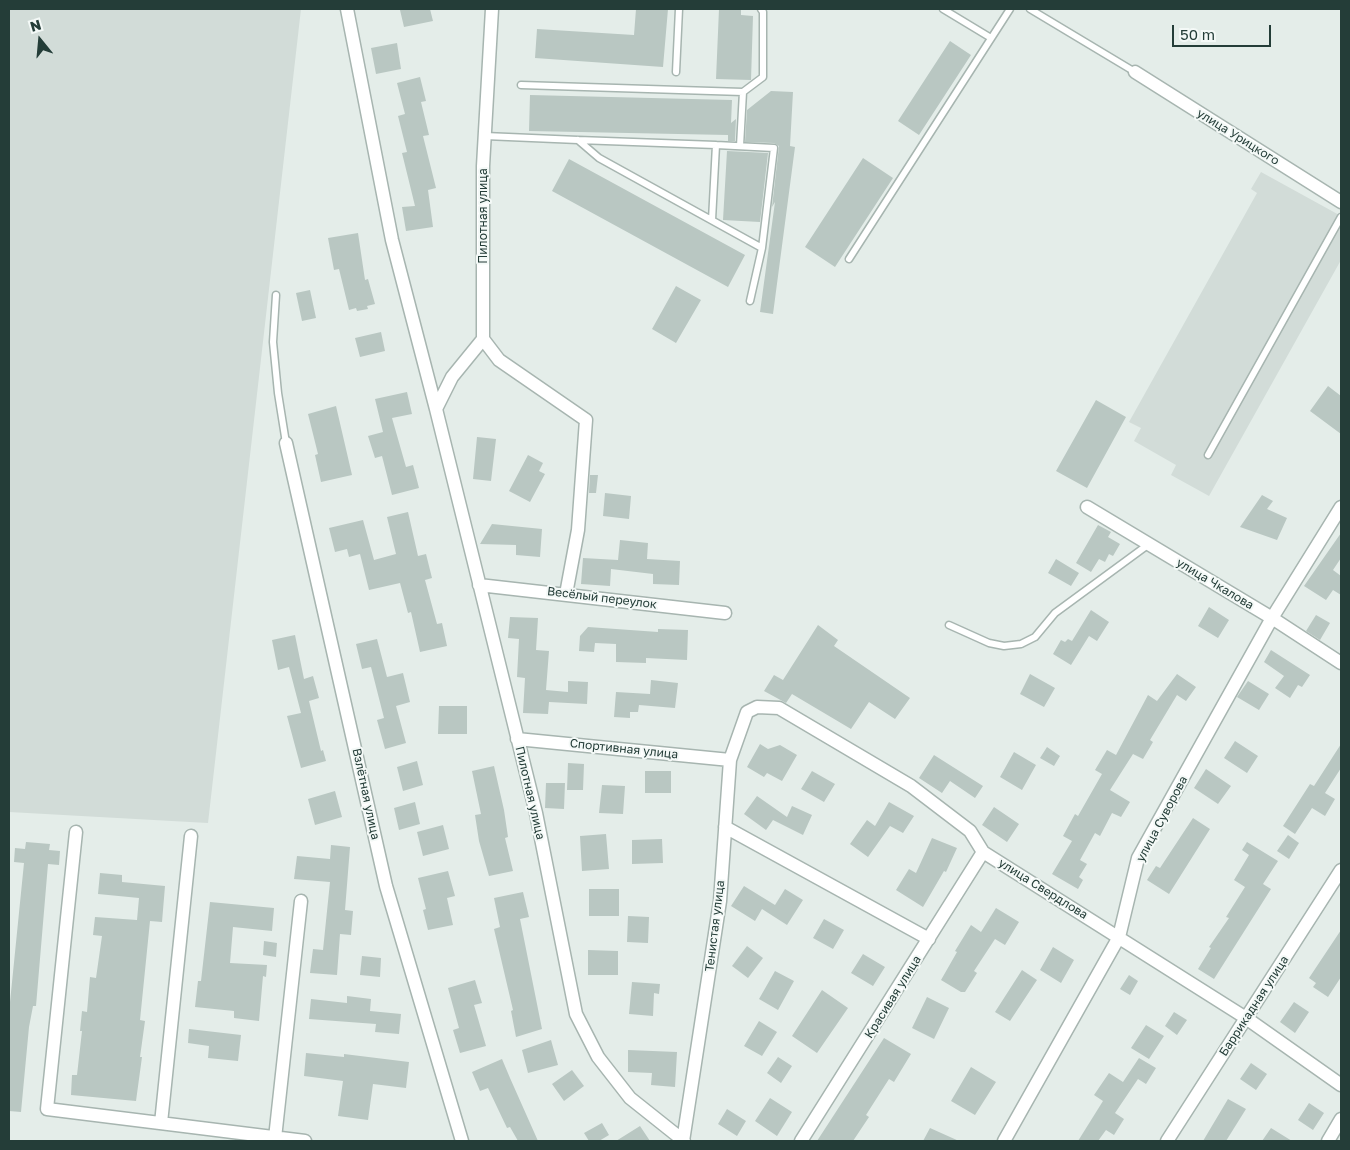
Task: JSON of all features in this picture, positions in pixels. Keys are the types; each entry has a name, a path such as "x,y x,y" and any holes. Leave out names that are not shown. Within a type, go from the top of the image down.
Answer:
{"street":[{"name":"Пилотная улица","path":"346,9 392,240 536,813 576,1014 598,1057 630,1098 684,1141"},
{"name":"Пилотная улица","path":"482,339 485,136 492,9"},
{"name":"улица Урицкого","path":"1135,72 1341,202"},
{"path":"436,409 452,377 482,339 499,360 586,420 578,530 566,594"},
{"name":"Взлётная улица","path":"286,443 386,886 462,1141"},
{"name":"улица Чкалова","path":"1087,507 1272,618 1341,663"},
{"name":"улица Суворова","path":"1004,1141 1119,936 1138,858 1272,618 1341,507"},
{"name":"Весёлый переулок","path":"479,584 725,613"},
{"name":"улица Свердлова","path":"746,712 757,707 779,708 911,786 970,831 983,852 1119,936 1246,1018 1341,1085"},
{"name":"Тенистая улица","path":"684,1141 720,901 730,760 746,712"},
{"name":"Спортивная улица","path":"517,739 730,760"},
{"path":"725,827 929,939"},
{"path":"76,832 47,1110 305,1141"},
{"path":"161,1123 191,836"},
{"name":"Красивая улица","path":"802,1141 983,852"},
{"name":"Баррикадная улица","path":"1167,1141 1341,870"},
{"path":"275,1138 301,901"},
{"path":"1328,1141 1341,1120"}],"lane":[{"path":"676,72 679,9"},
{"path":"521,85 743,92 762,78 763,12 761,9"},
{"path":"943,9 991,38"},
{"path":"849,259 1010,9"},
{"path":"1030,9 1135,72"},
{"path":"740,146 743,92"},
{"path":"485,136 774,148 762,248 750,300"},
{"path":"578,140 599,158 762,248"},
{"path":"712,220 716,145"},
{"path":"1208,455 1341,218"},
{"path":"276,296 273,342 278,393 286,443"},
{"path":"949,625 989,643 1004,646 1021,644 1035,637 1055,614 1149,544"}],"shaded area":[{"path":"9,9 301,9 208,823 9,812"},
{"path":"1261,172 1341,216 1341,260 1209,496 1171,475 1176,465 1134,441 1141,428 1129,422 1257,193 1251,189"}],"building":[{"path":"430,9 433,21 404,27 400,10"},
{"path":"636,9 668,9 663,67 535,58 537,29 634,35"},
{"path":"719,9 741,9 741,15 753,16 751,80 716,79"},
{"path":"950,41 971,55 919,135 898,121"},
{"path":"397,43 401,69 376,74 371,48"},
{"path":"420,77 426,101 421,102 429,135 423,136 436,188 428,190 433,227 406,231 402,207 415,206 402,153 407,152 398,116 405,114 397,83"},
{"path":"771,91 793,92 790,146 795,147 773,314 760,312 775,202 772,207 779,146 774,143 745,142 747,110"},
{"path":"530,95 732,100 731,123 736,119 735,141 728,141 728,135 529,131"},
{"path":"727,151 768,153 760,222 723,220"},
{"path":"863,158 893,178 835,267 805,247"},
{"path":"569,159 745,255 728,287 552,191"},
{"path":"358,233 365,280 368,279 375,304 367,306 368,309 357,311 356,308 349,310 339,269 334,270 328,238"},
{"path":"676,286 701,300 676,343 652,329"},
{"path":"310,290 316,318 302,321 296,293"},
{"path":"381,332 385,351 360,357 355,338"},
{"path":"1328,386 1341,396 1341,434 1310,411"},
{"path":"407,392 412,414 392,418 406,467 413,465 419,488 392,495 382,456 375,458 368,436 383,432 375,399"},
{"path":"1096,400 1126,417 1087,488 1056,471"},
{"path":"336,406 352,475 321,482 315,455 318,454 308,414"},
{"path":"477,437 496,439 491,481 473,479"},
{"path":"528,455 543,463 539,471 545,474 530,502 509,491"},
{"path":"590,475 598,475 596,493 589,493"},
{"path":"605,493 631,496 629,519 603,516"},
{"path":"1262,495 1273,501 1267,509 1287,518 1277,540 1240,527"},
{"path":"408,512 418,556 426,554 432,578 425,580 437,624 442,623 447,646 420,652 411,612 408,613 400,583 369,590 360,554 349,557 347,549 335,552 329,528 363,520 374,560 396,554 387,517"},
{"path":"492,524 542,529 540,557 516,555 516,545 480,544"},
{"path":"1098,525 1111,532 1108,537 1120,544 1113,556 1109,554 1105,562 1099,559 1091,572 1076,563"},
{"path":"1341,533 1341,558 1333,570 1341,576 1341,595 1333,590 1326,600 1304,586"},
{"path":"620,540 648,543 647,559 680,561 679,585 653,584 653,574 611,569 610,586 581,584 583,558 618,560"},
{"path":"1056,559 1079,573 1071,586 1048,573"},
{"path":"1209,607 1229,620 1218,638 1198,626"},
{"path":"1091,610 1109,622 1097,641 1089,636 1071,665 1053,654 1061,640 1065,642 1068,639 1072,641"},
{"path":"1316,615 1330,623 1320,640 1306,631"},
{"path":"510,617 538,618 536,650 549,651 546,690 568,692 568,681 588,682 587,704 549,702 548,714 523,713 525,678 517,677 519,639 508,638"},
{"path":"818,625 838,640 834,646 910,698 895,719 869,702 851,729 792,694 786,703 764,691 774,675 783,680"},
{"path":"588,627 658,632 658,629 688,630 687,660 646,658 646,663 616,662 616,644 595,643 594,652 579,651 580,636"},
{"path":"295,635 304,679 313,676 319,698 309,701 321,751 323,750 326,761 301,768 287,716 301,713 289,667 278,670 272,640"},
{"path":"377,639 387,677 403,673 410,702 396,706 406,743 385,749 377,720 384,718 371,667 362,669 356,644"},
{"path":"1271,650 1310,675 1302,687 1298,685 1290,698 1275,688 1284,676 1264,662"},
{"path":"1030,674 1055,688 1044,707 1020,694"},
{"path":"1177,674 1196,687 1186,701 1177,695 1150,740 1153,742 1143,759 1133,754 1110,790 1130,802 1121,817 1112,813 1100,836 1095,833 1080,860 1087,864 1079,877 1083,880 1078,889 1052,874 1072,841 1063,836 1075,814 1078,816 1102,774 1095,770 1107,750 1116,755 1148,695 1157,701"},
{"path":"651,680 678,683 675,708 639,705 638,712 630,712 630,718 614,717 616,692 650,694"},
{"path":"1248,681 1269,694 1259,710 1237,697"},
{"path":"439,706 467,706 467,734 438,734"},
{"path":"1235,741 1258,756 1247,773 1224,758"},
{"path":"760,744 768,749 780,745 797,755 782,781 767,773 764,777 747,767"},
{"path":"1341,744 1341,768 1325,793 1335,799 1325,816 1312,808 1295,834 1283,826 1310,784 1314,786"},
{"path":"1047,747 1060,756 1054,766 1040,758"},
{"path":"1014,752 1036,765 1022,790 1000,777"},
{"path":"934,755 983,786 975,798 950,781 942,793 919,778"},
{"path":"417,761 423,785 403,791 397,767"},
{"path":"568,763 584,764 583,790 567,790"},
{"path":"494,766 504,810 508,837 505,838 513,871 489,876 479,841 475,815 481,814 472,771"},
{"path":"1206,769 1231,786 1218,804 1194,788"},
{"path":"645,771 671,771 671,793 645,793"},
{"path":"812,771 835,784 824,802 801,789"},
{"path":"546,783 565,783 564,809 545,808"},
{"path":"602,785 625,786 623,814 599,813"},
{"path":"335,791 342,817 315,825 308,799"},
{"path":"757,796 787,817 792,806 812,815 803,835 773,820 766,830 744,814"},
{"path":"415,802 420,824 399,830 394,808"},
{"path":"889,802 914,816 903,833 890,826 868,857 850,844 867,820 875,826"},
{"path":"994,807 1019,824 1007,842 982,825"},
{"path":"1193,818 1210,829 1169,894 1147,880 1156,866 1160,868"},
{"path":"443,825 449,849 423,856 417,832"},
{"path":"606,834 609,869 582,871 580,836"},
{"path":"1288,835 1299,843 1289,859 1277,851"},
{"path":"932,838 957,848 946,872 944,871 923,907 896,890 909,869 916,873"},
{"path":"662,839 663,863 632,864 632,840"},
{"path":"26,842 50,844 49,850 60,851 59,865 48,864 36,1006 33,1006 29,1027 21,1112 9,1111 9,1012 24,863 14,862 15,848 25,849"},
{"path":"1247,842 1278,861 1263,884 1271,889 1214,979 1198,969 1211,948 1209,947 1229,918 1226,917 1245,887 1234,880 1249,855 1242,850"},
{"path":"331,845 350,847 345,910 353,911 351,935 340,934 337,975 310,973 313,949 323,950 330,882 294,879 297,856 330,859"},
{"path":"448,871 455,896 447,898 453,925 428,930 423,910 426,909 418,878"},
{"path":"100,873 122,875 122,882 165,886 162,922 150,921 140,1020 145,1021 136,1101 71,1095 72,1075 77,1075 82,1031 80,1031 82,1011 87,1012 90,977 96,978 102,936 93,935 95,917 137,920 139,898 98,894"},
{"path":"744,886 775,905 785,889 803,900 787,925 762,909 755,921 731,906"},
{"path":"589,889 619,889 619,916 589,916"},
{"path":"523,892 529,917 520,919 542,1029 516,1037 511,1011 513,1010 494,929 500,927 494,898"},
{"path":"210,902 274,908 272,931 233,927 230,963 267,965 266,977 263,976 259,1021 234,1018 234,1011 195,1007 198,981 201,981"},
{"path":"996,908 1019,922 1005,945 995,939 974,971 977,973 965,992 961,992 941,980 957,952 955,951 971,925 981,932"},
{"path":"628,916 649,917 648,943 627,942"},
{"path":"824,919 844,930 833,949 813,938"},
{"path":"1341,930 1341,977 1328,997 1313,987 1316,983 1309,978"},
{"path":"264,941 277,943 276,957 263,955"},
{"path":"747,946 763,958 748,978 732,966"},
{"path":"1053,947 1074,960 1061,983 1040,970"},
{"path":"588,950 618,951 618,975 588,975"},
{"path":"863,954 885,967 873,986 851,973"},
{"path":"362,956 381,958 380,977 360,975"},
{"path":"1022,970 1037,980 1010,1021 995,1012"},
{"path":"775,971 794,981 778,1010 759,999"},
{"path":"1129,975 1138,981 1130,995 1120,989"},
{"path":"475,980 482,1003 474,1005 486,1046 460,1053 453,1030 459,1028 448,988"},
{"path":"632,982 660,984 659,994 654,993 653,1016 629,1014"},
{"path":"822,990 848,1008 817,1053 792,1036"},
{"path":"347,996 371,999 370,1011 401,1014 399,1034 375,1032 376,1024 309,1019 311,999 347,1003"},
{"path":"927,997 949,1008 934,1039 912,1028"},
{"path":"1294,1002 1309,1012 1295,1033 1280,1022"},
{"path":"1174,1012 1187,1020 1177,1035 1165,1026"},
{"path":"759,1021 777,1032 762,1056 744,1046"},
{"path":"1146,1025 1164,1036 1149,1059 1131,1048"},
{"path":"189,1029 241,1035 238,1061 208,1058 209,1046 188,1043"},
{"path":"884,1038 911,1054 894,1082 889,1079 866,1115 869,1117 853,1141 817,1141"},
{"path":"551,1040 558,1065 528,1073 522,1050"},
{"path":"628,1050 677,1052 675,1087 651,1085 652,1073 628,1072"},
{"path":"306,1053 344,1057 344,1054 409,1062 406,1088 373,1084 368,1120 338,1116 343,1081 304,1076"},
{"path":"778,1057 792,1066 781,1083 767,1073"},
{"path":"1139,1058 1156,1068 1146,1084 1138,1079 1115,1113 1124,1119 1114,1135 1106,1130 1098,1141 1078,1141 1103,1101 1094,1095 1109,1073 1123,1082"},
{"path":"502,1059 538,1141 518,1141 510,1127 507,1128 488,1088 480,1091 472,1072"},
{"path":"1251,1063 1267,1074 1256,1090 1240,1079"},
{"path":"971,1067 996,1082 975,1115 951,1101"},
{"path":"572,1070 584,1086 564,1101 552,1084"},
{"path":"770,1098 792,1112 777,1136 755,1121"},
{"path":"1228,1099 1246,1109 1226,1141 1203,1141"},
{"path":"1309,1103 1324,1113 1313,1130 1298,1120"},
{"path":"727,1109 746,1121 737,1136 718,1124"},
{"path":"602,1123 609,1135 599,1141 589,1141 584,1133"},
{"path":"640,1126 650,1141 616,1141"},
{"path":"930,1128 959,1141 923,1141"},
{"path":"1271,1128 1292,1141 1262,1141"}]}
